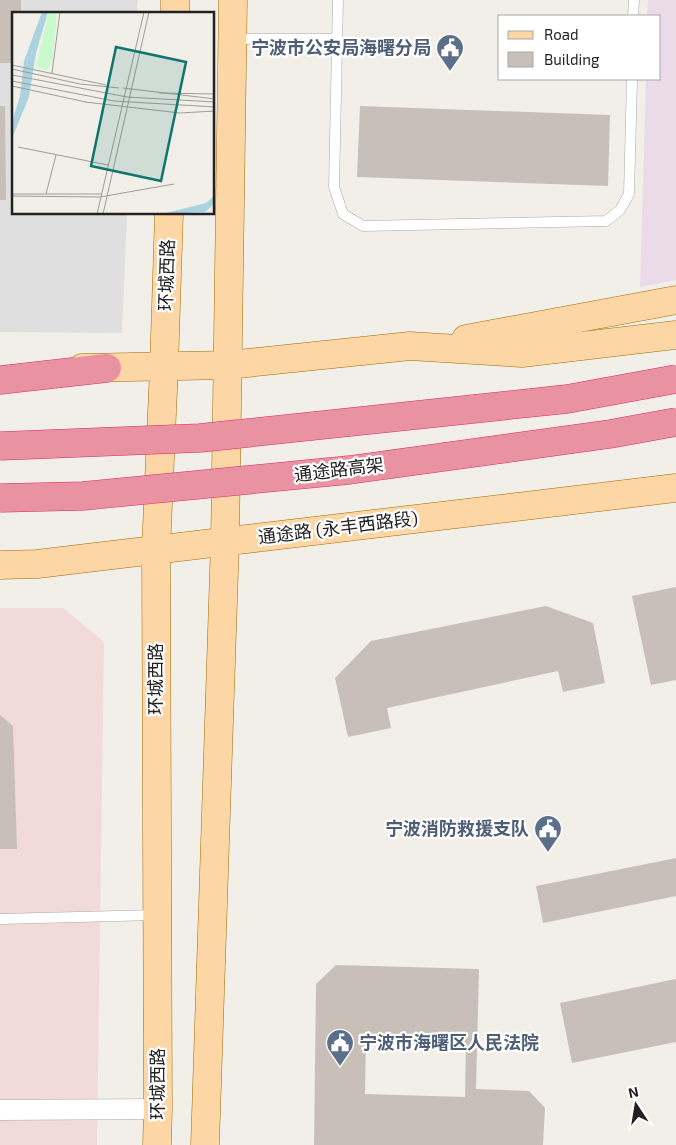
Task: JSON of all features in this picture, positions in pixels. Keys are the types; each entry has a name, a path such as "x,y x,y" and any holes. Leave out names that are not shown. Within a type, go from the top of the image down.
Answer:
{"highway":[{"path":"0,380 107,368"},
{"path":"0,446 210,436 567,399 676,378"},
{"name":"通途路高架","path":"0,498 83,496 349,470 610,434 676,422"}],"main road":[{"path":"205,1145 225,541 234,0"},
{"name":"环城西路","path":"156,1145 158,1109 156,550 169,215"},
{"path":"0,368 228,366 448,342 676,300"},
{"path":"410,346 522,353 676,335"},
{"name":"通途路 (永丰西路段)","path":"0,565 37,564 676,488"}],"street":[{"path":"0,1110 158,1109"}],"lane":[{"path":"338,0 334,187 344,214 363,226 606,221 620,210 629,194 632,80"},
{"path":"633,15 634,0"},
{"path":"233,39 338,39"},
{"path":"0,919 157,915"}],"shaded area":[{"path":"0,0 138,0 137,12 12,12 12,215 127,215 122,333 0,332"},
{"path":"648,0 676,0 676,280 640,287 646,80 661,80 661,15 647,15"},
{"path":"0,608 63,608 104,642 97,1145 0,1145"}],"building":[{"path":"0,0 21,0 21,12 12,12 12,63 0,63"},
{"path":"0,106 5,106 6,200 0,200"},
{"path":"360,106 610,115 608,186 357,177"},
{"path":"676,587 676,680 651,685 632,596"},
{"path":"546,606 593,623 605,683 563,692 558,671 387,708 391,728 348,737 335,678 371,641"},
{"path":"0,715 13,726 17,849 0,849"},
{"path":"676,858 676,896 543,923 536,886"},
{"name":"宁波市海曙区人民法院","path":"336,965 479,969 476,1089 529,1091 545,1108 543,1145 314,1145 316,984","holes":["366,1041 466,1044 465,1097 365,1094"]},
{"path":"676,979 676,1042 572,1063 560,1003"}],"place":[{"name":"宁波市公安局海曙分局","path":"450,72"},
{"name":"宁波消防救援支队","path":"548,853"},
{"name":"宁波市海曙区人民法院","path":"340,1067"}]}
